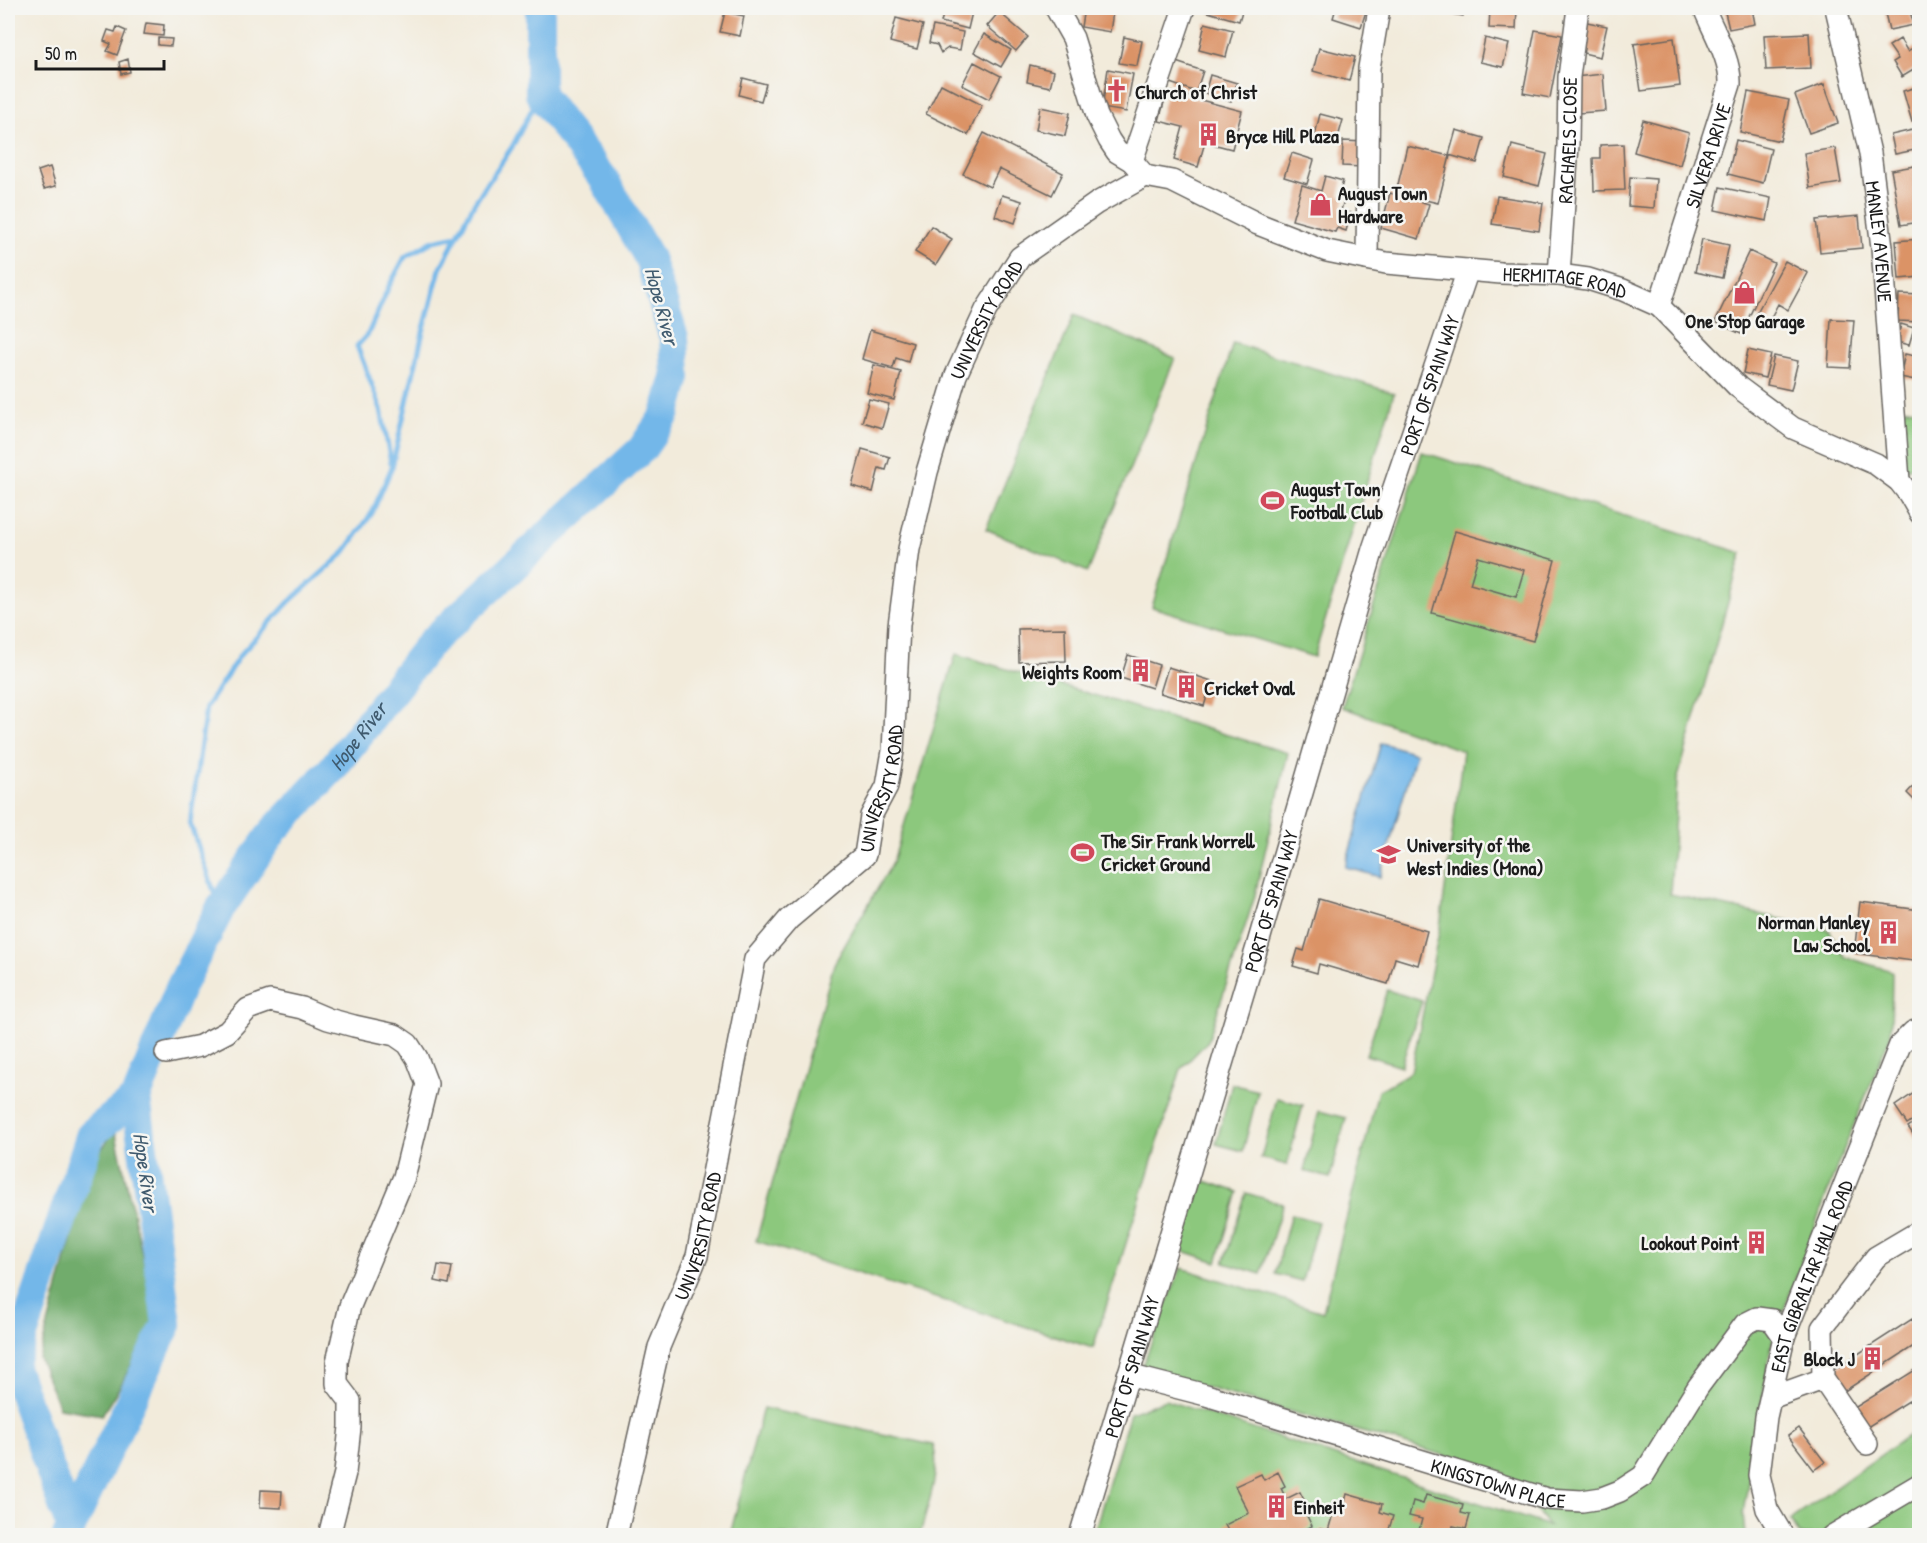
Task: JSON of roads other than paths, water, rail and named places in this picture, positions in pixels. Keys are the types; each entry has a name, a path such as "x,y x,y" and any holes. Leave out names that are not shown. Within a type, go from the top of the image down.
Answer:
{"street":[{"path":"1056,8 1073,38 1097,116 1109,140 1117,152 1139,168 1184,8"},
{"name":"RACHAELS CLOSE","path":"1559,275 1568,145 1569,77 1578,8"},
{"name":"SILVERA DRIVE","path":"1659,306 1730,84 1727,63 1704,8"},
{"name":"MANLEY AVENUE","path":"1836,8 1870,153 1882,247 1899,481"},
{"path":"1367,259 1369,68 1378,15"},
{"name":"HERMITAGE ROAD","path":"1139,168 1172,181 1258,224 1327,251 1386,263 1559,275 1588,279 1623,290 1659,306 1738,387 1793,428 1876,464 1899,481 1920,513"},
{"name":"UNIVERSITY ROAD","path":"616,1536 659,1347 697,1256 755,959 789,919 865,855 871,816 887,786 893,751 899,625 909,549 927,472 956,375 986,310 1020,257 1097,203 1139,168"},
{"name":"PORT OF SPAIN WAY","path":"1080,1536 1257,947 1373,549 1468,270"},
{"path":"166,1053 200,1046 227,1032 248,1009 270,1001 302,1008 328,1019 395,1035 408,1044 428,1084 404,1177 350,1306 337,1362 338,1384 350,1401 351,1427 345,1473 328,1536"},
{"name":"EAST GIBRALTAR HALL ROAD","path":"1783,1536 1767,1509 1759,1475 1766,1417 1784,1337 1899,1045 1913,1032 1920,1029"},
{"path":"1867,1444 1822,1379 1822,1328 1876,1257 1920,1231"},
{"name":"KINGSTOWN PLACE","path":"1128,1375 1206,1395 1547,1499 1582,1501 1602,1498 1620,1491 1642,1476 1698,1387 1745,1324 1758,1318 1772,1320 1784,1337"},
{"path":"1770,1398 1822,1379"},
{"path":"1832,1536 1920,1484"}],"water":[{"path":"1381,743 1416,753 1380,877 1345,867"}],"waterway":[{"name":"Hope River","path":"67,1536 167,1324 136,1098 180,988 220,909 274,830 332,769 431,642 642,449 665,415 676,377 674,338 649,258 603,178 540,94 540,8"},
{"path":"220,909 190,823 206,707 240,655 289,602 344,553 372,513 392,467 440,269 475,202 512,147 540,94"},
{"path":"391,463 381,409 357,346 368,334 389,286 405,257 433,241 457,236"},
{"path":"71,1528 13,1365 91,1134 136,1098"}],"place":[{"name":"Church of Christ","path":"1117,91"},
{"name":"Bryce Hill Plaza","path":"1208,135"},
{"name":"August Town Hardware","path":"1320,204"},
{"name":"One Stop Garage","path":"1745,292"},
{"name":"August Town Football Club","path":"1273,500"},
{"name":"Weights Room","path":"1140,671"},
{"name":"Cricket Oval","path":"1186,687"},
{"name":"The Sir Frank Worrell Cricket Ground","path":"1083,852"},
{"name":"University of the West Indies (Mona)","path":"1389,855"},
{"name":"Norman Manley Law School","path":"1888,932"},
{"name":"Lookout Point","path":"1757,1242"},
{"name":"Block J","path":"1873,1358"},
{"name":"Einheit","path":"1276,1506"}]}
